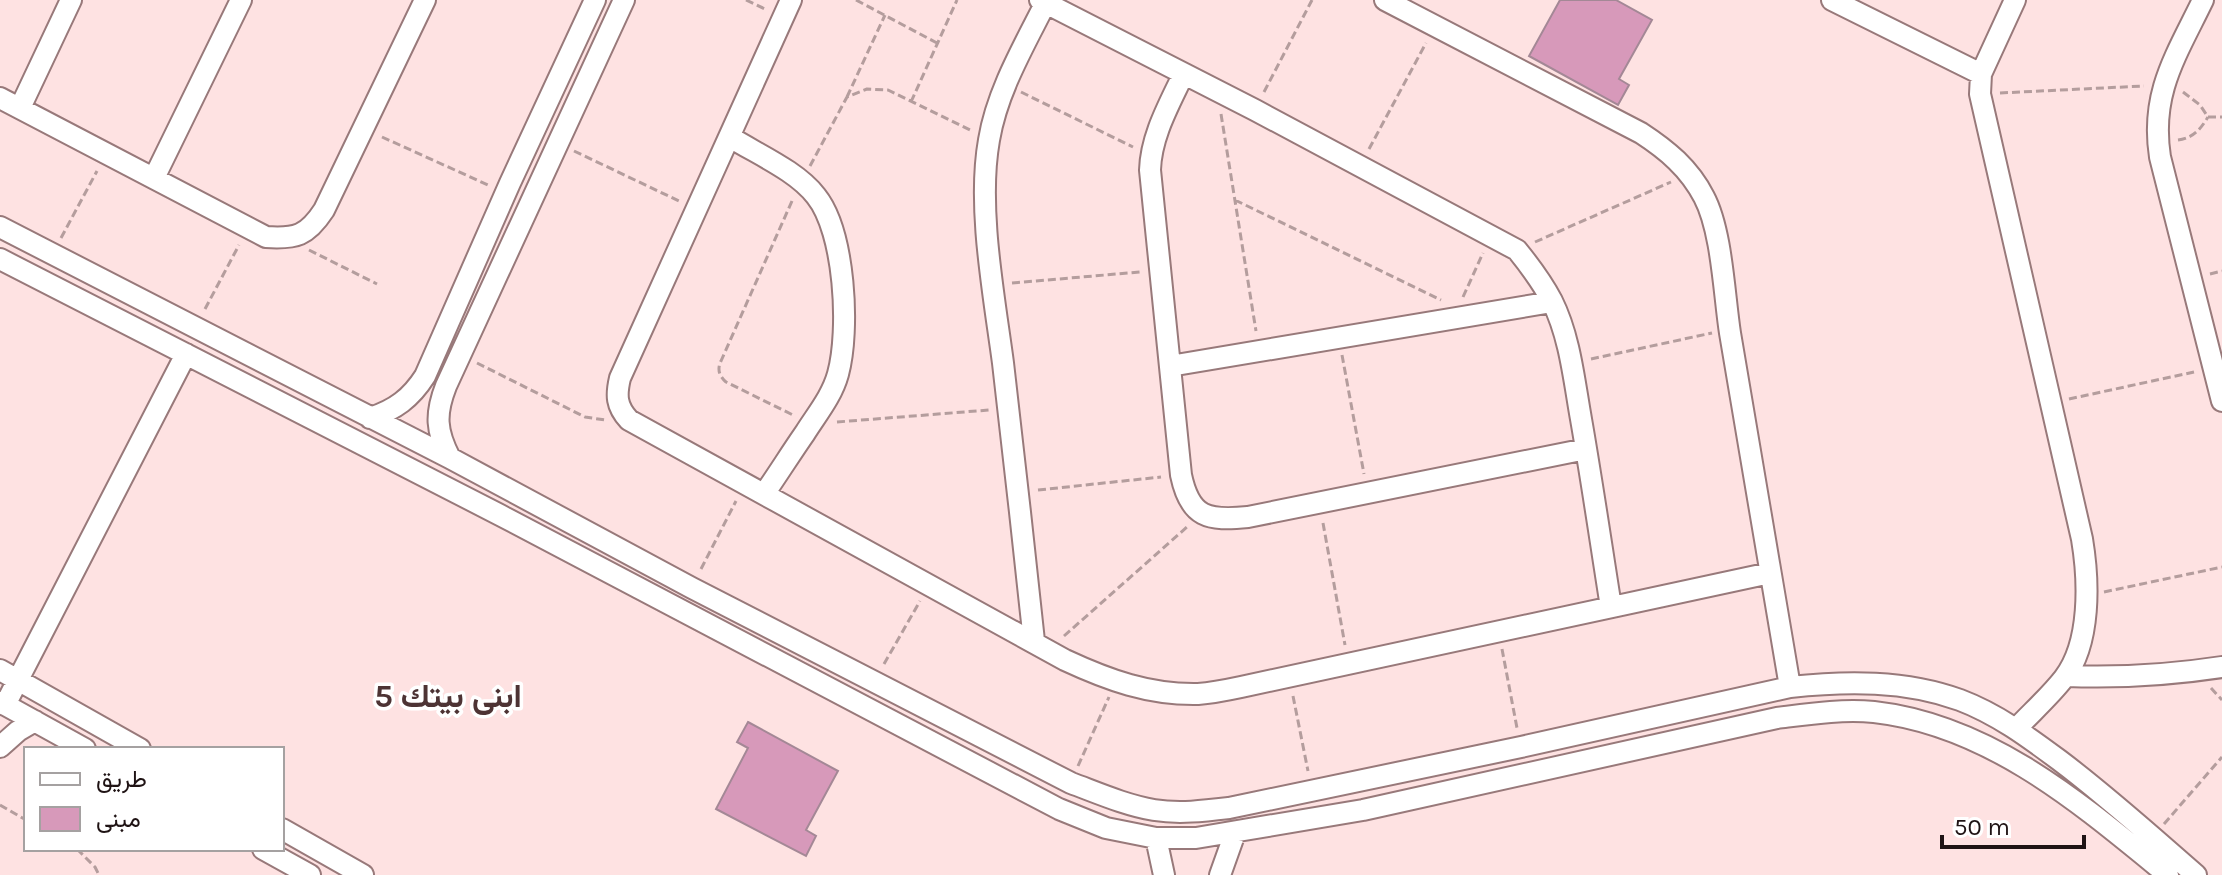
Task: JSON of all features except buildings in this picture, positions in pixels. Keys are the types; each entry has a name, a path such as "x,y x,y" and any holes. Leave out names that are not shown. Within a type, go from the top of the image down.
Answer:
{"street":[{"path":"20,108 71,0"},
{"path":"154,178 241,0"},
{"path":"0,98 266,237 287,239 315,224 324,210 425,0"},
{"path":"791,0 620,378 617,401 621,412 629,420 1065,660 1116,682 1157,692 1199,694 1289,677 1770,573"},
{"path":"1385,0 1641,133 1668,150 1690,174 1705,199 1715,226 1790,687"},
{"path":"1832,0 1980,84"},
{"path":"2015,0 1980,84 2082,539 2088,595 2081,637 2066,676 2017,728"},
{"path":"2203,0 2163,86 2158,103 2157,138 2222,401"},
{"path":"370,418 403,403 425,376 595,1 621,7 439,404 441,441 450,458"},
{"path":"1041,645 1018,492 993,285 985,174 989,140 1006,84 1044,1 1517,250 1552,302 1564,335 1611,607"},
{"path":"1183,75 1159,127 1151,156 1151,189 1181,475 1191,505 1215,519 1248,517 1586,449"},
{"path":"730,137 802,180 826,210 839,247 844,305 838,374 825,403 764,494"},
{"path":"508,188 535,195"},
{"path":"0,227 1071,783 1125,803 1155,810 1195,812 1229,808 1790,687 1832,682 1876,683 1918,689 1960,700 2017,728 2100,791 2196,875"},
{"path":"0,259 514,522 1059,809 1106,828 1156,838 1196,838 1235,833 1363,810 1777,718 1824,711 1872,712 1920,720 1966,735 2009,757 2094,815 2168,875"},
{"path":"1170,366 1552,302"},
{"path":"81,747 3,703 9,675 186,354"},
{"path":"425,376 446,386"},
{"path":"2066,676 2152,675 2222,667"},
{"path":"9,675 136,747"},
{"path":"0,747 35,721"},
{"path":"284,830 363,875"},
{"path":"1220,875 1235,833"},
{"path":"1156,838 1164,875"},
{"path":"267,851 310,875"}],"path":[{"path":"856,0 937,43"},
{"path":"911,102 957,0"},
{"path":"1255,110 1312,0"},
{"path":"885,15 847,97 802,180 719,370 726,382 811,424 1008,409"},
{"path":"1360,167 1435,26"},
{"path":"1006,84 1151,156"},
{"path":"1980,84 2163,86 2190,95 2208,117"},
{"path":"847,97 867,89 888,90 989,140"},
{"path":"1218,92 1259,351"},
{"path":"2208,117 2222,117"},
{"path":"2157,138 2172,141 2187,139 2200,130 2208,117"},
{"path":"363,129 508,188"},
{"path":"558,144 697,209"},
{"path":"53,254 106,153"},
{"path":"1517,250 1690,174"},
{"path":"1235,200 1445,301"},
{"path":"196,327 248,228"},
{"path":"1473,315 1459,308 1491,236"},
{"path":"287,239 377,284"},
{"path":"993,285 1160,270"},
{"path":"1571,363 1730,330"},
{"path":"1339,338 1367,493"},
{"path":"460,354 585,417 629,420"},
{"path":"2051,403 2214,368"},
{"path":"1018,492 1181,475"},
{"path":"692,588 745,483"},
{"path":"1319,503 1349,665"},
{"path":"1041,645 1202,514"},
{"path":"2088,595 2222,567"},
{"path":"875,682 930,584"},
{"path":"1499,631 1521,747"},
{"path":"1289,677 1312,790"},
{"path":"1071,783 1116,682"},
{"path":"2153,837 2222,757"},
{"path":"0,805 24,819"},
{"path":"79,851 99,875"}],"district":[{"name":"ابنى بيتك 5","path":"448,696"}]}
